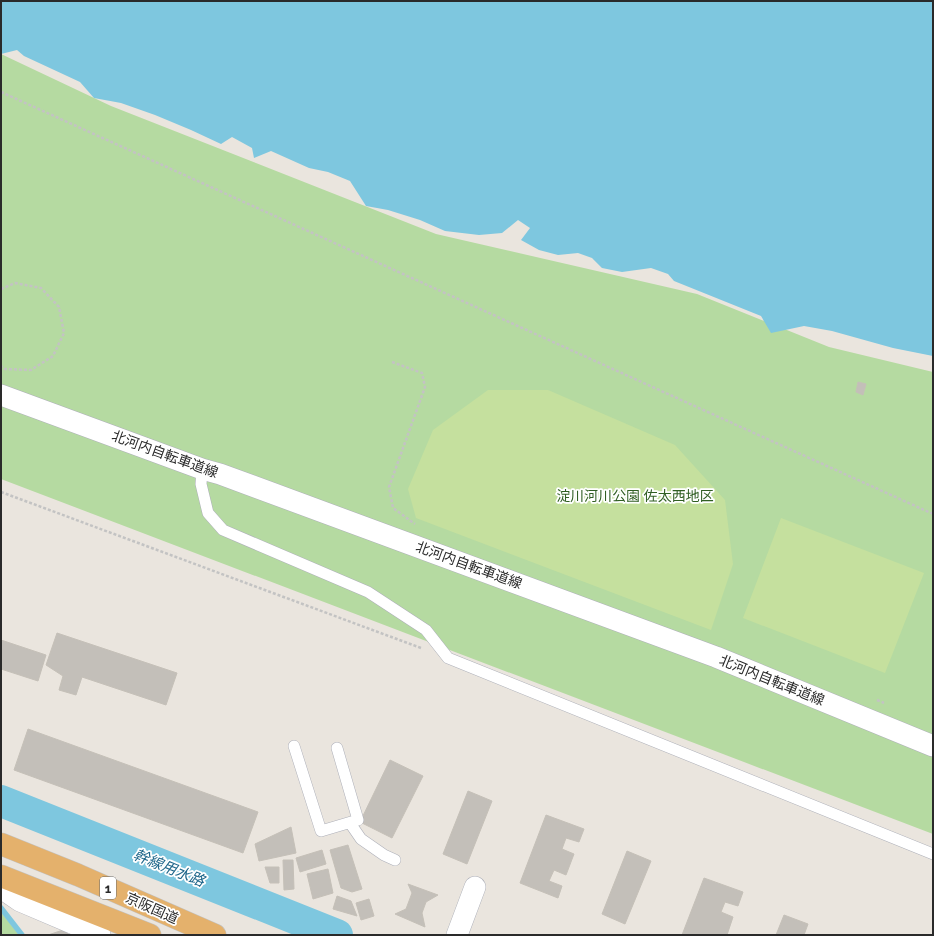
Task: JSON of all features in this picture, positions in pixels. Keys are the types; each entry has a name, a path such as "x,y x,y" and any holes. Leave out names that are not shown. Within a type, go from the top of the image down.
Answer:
{"highway":[{"name":"京阪国道","path":"1,844 78,875 215,935"},
{"name":"京阪国道","path":"1,876 150,935"}],"street":[{"name":"北河内自転車道線","path":"1,395 716,657 933,746"},
{"path":"457,935 475,887"},
{"path":"1,888 20,901 80,931 100,935"}],"lane":[{"path":"202,469 201,484 208,513 223,530 368,592 426,630 448,658 933,854"},
{"path":"294,746 322,831 358,820 337,748"},
{"path":"350,823 361,839 384,855 395,860"}],"path":[{"path":"1,92 933,514"},
{"path":"1,289 15,283 41,288 59,307 64,332 53,356 31,370 5,369 1,366"},
{"path":"392,362 422,373 425,387 389,487 393,508 414,523 421,526"},
{"path":"1,492 448,658"},
{"path":"876,700 884,703"}],"green space":[{"name":"淀川河川公園 佐太西地区","path":"1,54 111,106 436,234 697,294 829,347 933,372 933,834 1,479"},
{"path":"488,390 548,390 675,445 725,500 733,564 711,630 416,518 408,489 433,430"},
{"path":"781,518 924,573 885,673 743,618"},
{"path":"1,912 19,935 1,935"}],"water":[{"path":"1,1 933,1 933,356 893,348 832,331 804,326 771,333 761,316 674,281 668,274 651,268 622,272 602,268 592,258 578,253 558,255 539,250 521,240 530,228 518,220 502,233 479,235 445,231 420,220 388,210 366,206 350,181 328,172 309,168 271,151 254,158 252,148 232,137 221,144 155,115 121,103 94,98 80,82 24,56 17,50 1,54"}],"building":[{"path":"858,382 866,384 863,395 856,392"},
{"path":"57,633 177,673 166,705 82,677 76,695 59,690 63,676 46,665"},
{"path":"1,640 46,655 38,681 1,669"},
{"path":"28,729 258,812 243,853 14,770"},
{"path":"390,760 423,776 392,838 360,822"},
{"path":"468,791 492,801 467,864 443,854"},
{"path":"546,815 584,829 579,842 566,838 562,849 574,854 566,875 554,870 549,881 562,886 558,898 520,883"},
{"path":"291,827 296,853 259,861 255,844"},
{"path":"348,845 362,889 352,892 341,888 330,850"},
{"path":"322,850 326,864 300,872 296,858"},
{"path":"627,851 651,861 625,924 602,914"},
{"path":"283,860 293,860 294,889 284,890"},
{"path":"265,867 279,867 279,883 270,883"},
{"path":"328,869 333,893 313,899 307,874"},
{"path":"704,878 743,892 738,906 725,902 721,912 733,917 727,935 682,935"},
{"path":"408,884 438,895 426,902 422,913 425,927 395,914 406,909 412,893"},
{"path":"337,896 351,901 357,916 333,909"},
{"path":"369,899 374,916 361,920 356,903"},
{"path":"784,915 808,924 804,935 776,935"},
{"path":"66,929 68,935 48,935"}],"waterway":[{"name":"幹線用水路","path":"1,801 337,935"},
{"path":"1,908 22,935"}]}
